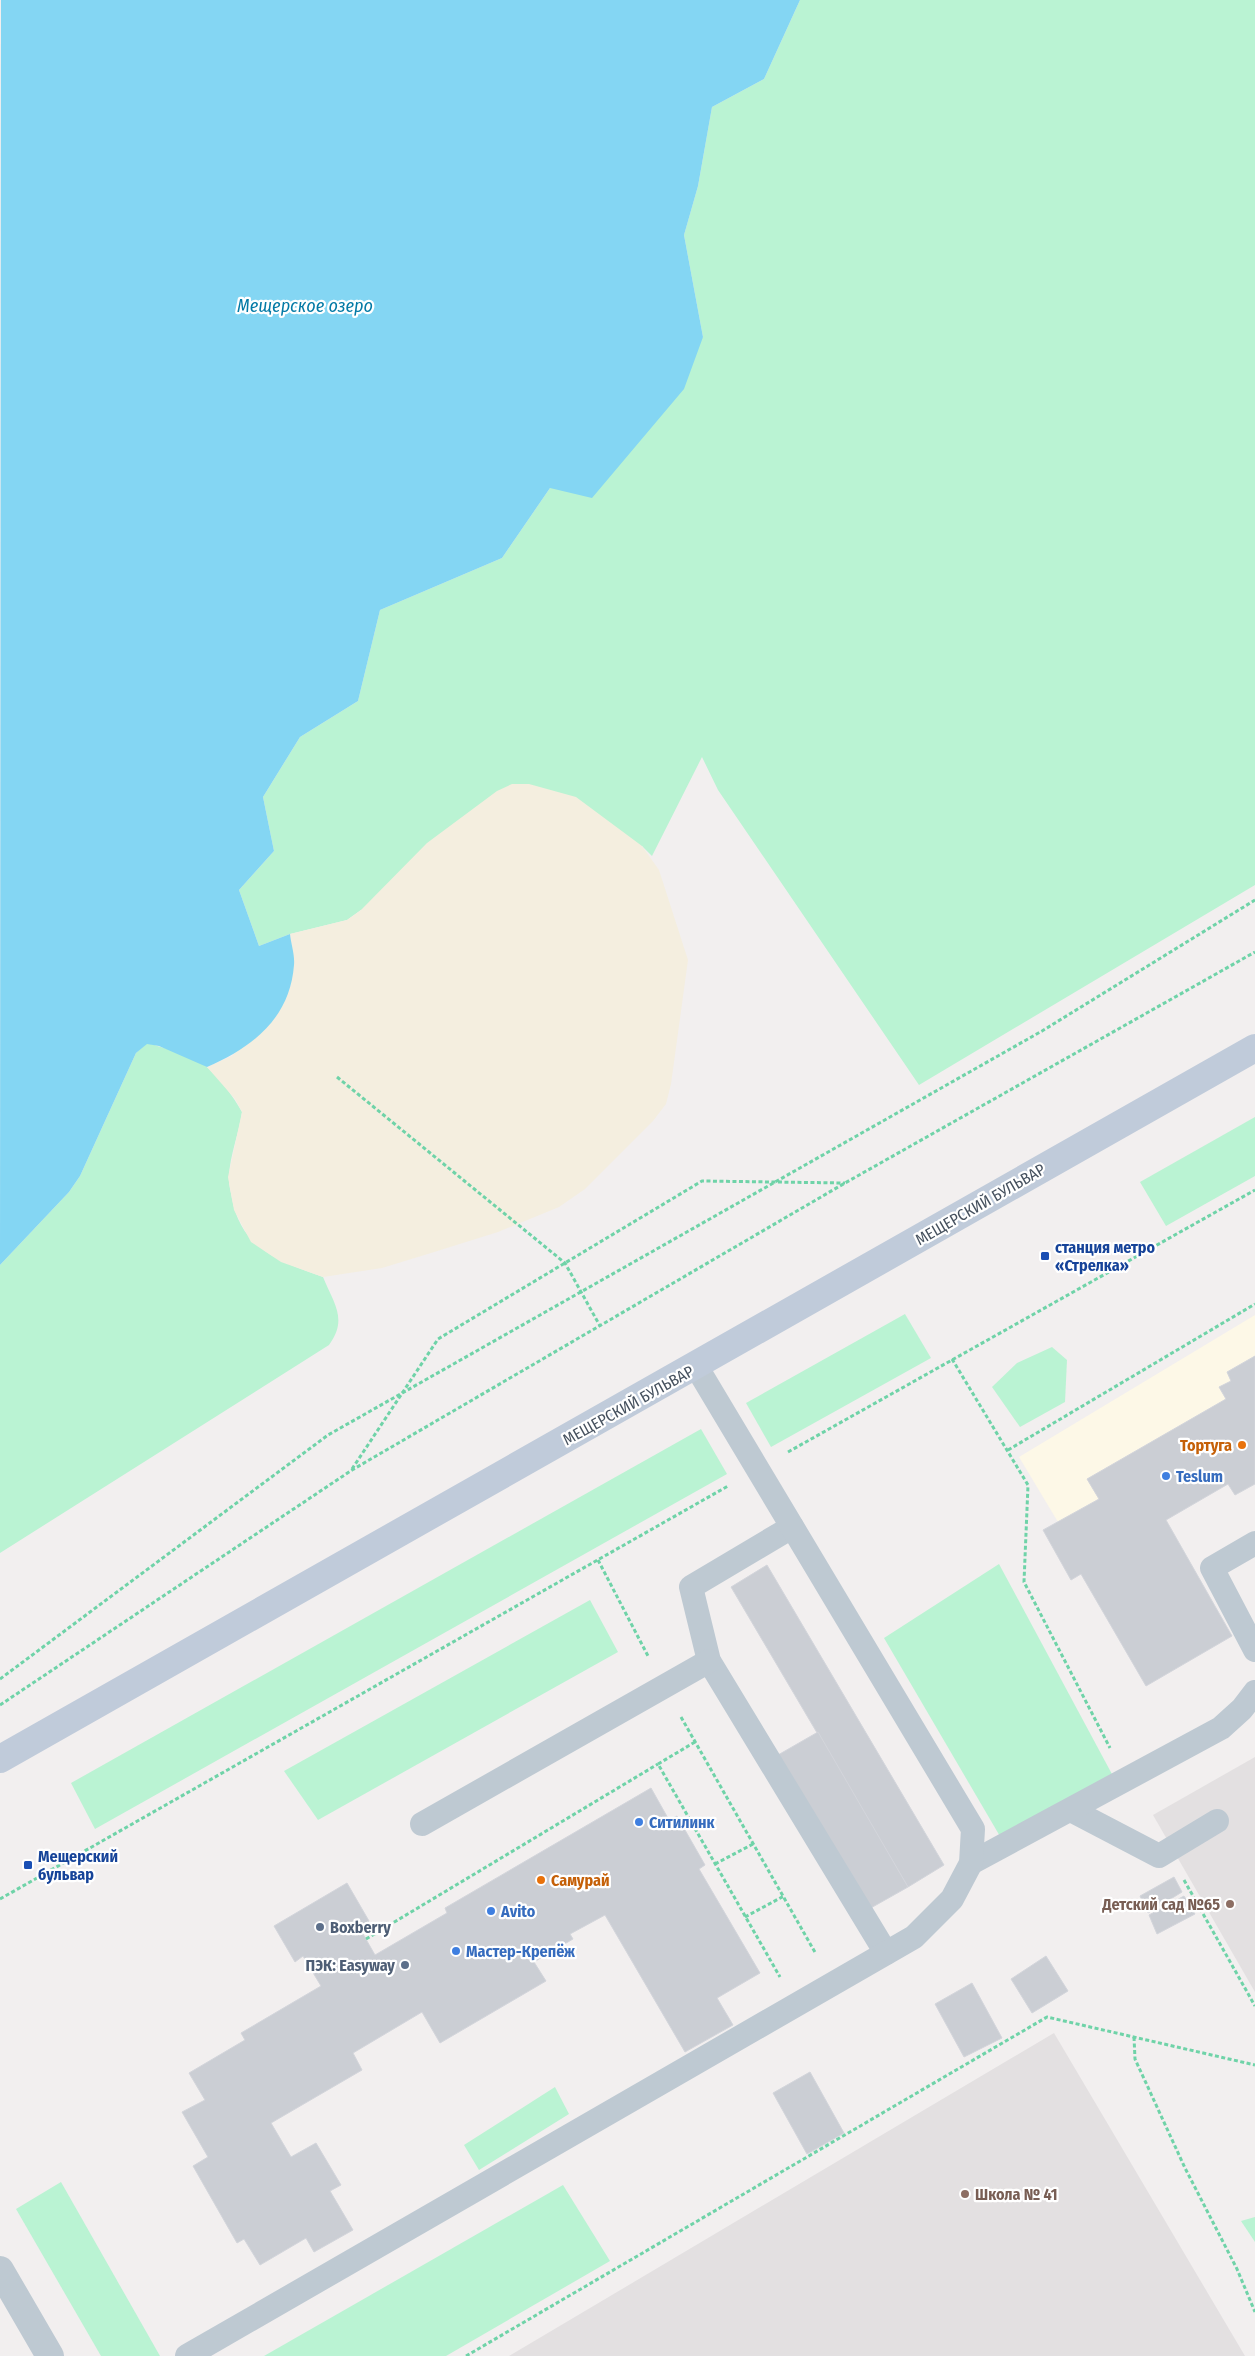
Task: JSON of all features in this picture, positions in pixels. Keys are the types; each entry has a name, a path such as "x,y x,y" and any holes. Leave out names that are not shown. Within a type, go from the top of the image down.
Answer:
{"main road":[{"name":"МЕЩЕРСКИЙ БУЛЬВАР","path":"0,1759 1255,1048"}],"street":[{"path":"0,2270 50,2356"}],"lane":[{"path":"187,2356 914,1936 952,1899 971,1863 973,1829 696,1366"},
{"path":"792,1527 691,1586 709,1661 886,1953"},
{"path":"1255,1543 1212,1568 1255,1650"},
{"path":"422,1824 709,1661"},
{"path":"971,1863 1221,1728 1242,1709 1255,1692"},
{"path":"1071,1810 1159,1856 1217,1822"}],"path":[{"path":"0,1679 328,1435 1042,1032 1255,900"},
{"path":"0,1705 352,1470 845,1183 1255,952"},
{"path":"337,1077 565,1263 600,1326"},
{"path":"352,1470 438,1339 702,1181 845,1183"},
{"path":"0,1899 757,1469 1255,1190"},
{"path":"1008,1450 1255,1304"},
{"path":"952,1360 1028,1485 1024,1582 1126,1780"},
{"path":"598,1560 663,1687 833,1983"},
{"path":"366,1938 695,1742"},
{"path":"658,1764 796,2005"},
{"path":"715,1864 753,1844"},
{"path":"1167,1851 1255,2006"},
{"path":"745,1917 784,1896"},
{"path":"466,2356 1047,2017 1255,2065"},
{"path":"1134,2037 1135,2059 1185,2168 1238,2269 1255,2312"}],"shaded area":[{"path":"1255,1315 1255,1356 1227,1372 1231,1381 1220,1387 1226,1399 1087,1479 1099,1499 1058,1522 1019,1457"},
{"name":"Детский сад №65","path":"1255,1757 1255,1992 1153,1815"},
{"name":"Школа № 41","path":"1054,2033 1245,2356 509,2356"}],"green space":[{"path":"800,0 1255,0 1255,885 919,1085 718,790 702,757 652,856 642,846 361,910 347,920 290,934 259,946 239,890 274,851 263,797 300,737 358,701 380,610 502,558 550,488 703,337 684,235 698,186 712,107 764,79"},
{"path":"147,1043 179,1053 203,1064 218,1078 235,1100 242,1112 231,1160 229,1185 237,1216 245,1231 266,1252 292,1266 323,1277 335,1304 338,1327 329,1345 0,1553 0,1265 69,1192 80,1176 136,1053"},
{"path":"1255,1117 1255,1176 1166,1226 1140,1182"},
{"path":"905,1314 931,1358 771,1447 746,1403"},
{"path":"1052,1347 1067,1360 1065,1402 1020,1427 992,1387 1017,1363"},
{"path":"701,1429 727,1474 95,1829 71,1783"},
{"path":"999,1564 1113,1776 1001,1838 884,1638"},
{"path":"590,1600 618,1652 318,1820 284,1771"},
{"path":"555,2087 569,2114 479,2170 464,2145"},
{"path":"61,2182 160,2356 101,2356 16,2209"},
{"path":"563,2185 610,2261 446,2356 264,2356"},
{"path":"1255,2217 1255,2242 1241,2221"}],"sand":[{"path":"512,784 529,784 576,797 642,846 659,870 688,960 671,1084 666,1104 653,1121 585,1189 559,1207 498,1232 382,1268 323,1277 281,1262 251,1242 234,1210 228,1177 242,1112 235,1099 207,1067 232,1056 290,988 294,963 290,934 347,920 361,910 427,843 497,791"}],"water":[{"name":"Мещерское озеро","path":"1,0 800,0 764,79 712,107 698,186 684,235 703,337 684,389 592,498 550,488 502,558 380,610 358,701 300,737 263,797 274,851 239,890 259,946 290,934 294,961 291,984 277,1015 254,1040 224,1059 207,1067 159,1046 147,1044 136,1053 80,1176 69,1192 0,1265"}],"building":[{"path":"1255,1356 1255,1484 1235,1495 1228,1484 1166,1520 1232,1636 1146,1686 1081,1574 1071,1580 1043,1530 1099,1499 1087,1479 1226,1399 1219,1387 1231,1381 1227,1372"},
{"path":"767,1565 944,1865 908,1887 731,1587"},
{"path":"818,1732 908,1887 869,1909 778,1755"},
{"path":"651,1788 669,1820 677,1816 705,1865 699,1869 760,1973 717,1998 733,2025 685,2052 605,1915 570,1934 573,1939 534,1962 546,1981 440,2043 422,2012 353,2053 362,2070 271,2123 291,2157 316,2143 341,2185 330,2191 353,2230 314,2252 306,2238 260,2265 244,2239 237,2243 193,2166 208,2157 182,2112 205,2100 189,2073 245,2040 241,2033 321,1986 303,1956 295,1962 274,1926 347,1883 369,1921 359,1927 375,1955 447,1913 445,1908"},
{"path":"1174,1877 1182,1892 1148,1913 1140,1896"},
{"path":"1184,1896 1195,1914 1157,1934 1149,1915"},
{"path":"1046,1956 1068,1991 1032,2013 1011,1979"},
{"path":"972,1983 1002,2038 964,2057 935,2004"},
{"path":"810,2072 844,2133 807,2154 773,2093"}],"place":[{"name":"станция метро «Стрелка»","path":"1045,1256"},
{"name":"Тортуга","path":"1242,1445"},
{"name":"Teslum","path":"1166,1476"},
{"name":"Ситилинк","path":"639,1822"},
{"name":"Мещерский бульвар","path":"28,1865"},
{"name":"Самурай","path":"541,1880"},
{"name":"Детский сад №65","path":"1230,1904"},
{"name":"Avito","path":"491,1911"},
{"name":"Boxberry","path":"320,1927"},
{"name":"Мастер-Крепёж","path":"456,1951"},
{"name":"ПЭК: Easyway","path":"405,1965"},
{"name":"Школа № 41","path":"965,2194"}]}
